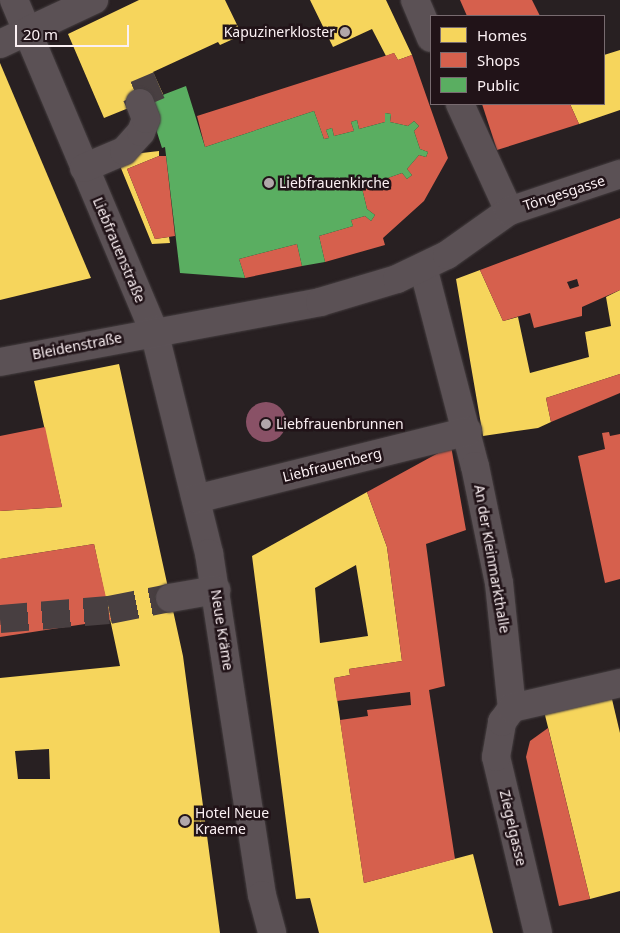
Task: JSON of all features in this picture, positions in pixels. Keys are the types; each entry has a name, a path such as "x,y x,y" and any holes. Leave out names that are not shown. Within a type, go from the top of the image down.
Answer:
{"street":[{"name":"Liebfrauenstraße","path":"14,0 154,331"},
{"path":"0,44 94,0"},
{"path":"415,0 430,36"},
{"path":"84,168 124,151 141,132 146,119 140,103"},
{"path":"154,331 320,302 397,279 446,255 509,211 460,105"},
{"name":"Töngesgasse","path":"509,211 620,174"},
{"path":"423,266 469,436"},
{"name":"Bleidenstraße","path":"0,362 154,331"},
{"name":"Neue Kräme","path":"154,331 196,498 216,590 262,895 272,933"},
{"name":"Liebfrauenberg","path":"196,498 469,436"},
{"name":"An der Kleinmarkthalle","path":"469,436 499,583 507,715"},
{"path":"170,598 216,590"},
{"path":"507,715 620,683"},
{"name":"Ziegelgasse","path":"507,715 496,757 538,933"}],"shaded area":[{"name":"Liebfrauenbrunnen","path":"270,402 277,405 283,411 286,422 285,430 277,439 270,442 262,442 255,439 247,430 246,418 249,411 258,403"}],"building: Homes":[{"path":"139,0 225,0 242,35 220,45 218,42 153,72 163,94 104,118 68,34"},
{"name":"Kapuzinerkloster","path":"310,0 386,0 412,55 398,60 394,53 386,56 372,29 333,47"},
{"path":"620,50 620,110 579,124 570,105 605,105 605,55"},
{"path":"0,63 91,278 0,300"},
{"path":"159,151 159,156 127,169 155,239 169,237 170,243 152,244 116,156"},
{"path":"480,270 503,321 518,317 530,373 589,357 585,332 611,326 606,297 620,290 620,374 546,398 551,422 538,428 483,436 456,279"},
{"path":"119,364 183,656 220,933 0,933 0,678 120,666 94,544 0,559 0,511 62,507 34,381","holes":["49,749 50,779 18,779 15,751"]},
{"path":"367,492 387,547 402,661 349,669 350,675 334,678 364,883 473,854 493,933 319,933 310,898 296,899 252,556","holes":["356,565 368,636 320,643 315,588"]},
{"path":"611,695 620,733 620,891 590,899 544,711"}],"building: Shops":[{"path":"460,0 532,0 540,15 467,15"},
{"path":"394,53 398,60 412,55 448,158 424,201 383,238 385,245 325,262 319,236 353,226 351,220 365,216 371,221 375,215 367,209 361,184 376,181 377,189 384,187 382,180 402,173 407,179 412,175 407,169 419,155 426,157 428,152 420,149 414,131 419,126 414,121 408,126 390,122 391,114 385,113 385,122 359,129 357,120 351,122 354,131 334,136 332,128 326,130 329,138 324,139 314,111 205,147 197,116"},
{"path":"482,105 570,105 579,124 497,150"},
{"path":"159,156 166,156 175,236 155,239 127,169"},
{"path":"620,218 620,290 582,307 582,316 534,328 530,313 503,321 480,270","holes":["577,279 579,286 570,289 567,282"]},
{"path":"297,244 302,266 245,278 239,259"},
{"path":"620,374 620,393 551,422 546,398"},
{"path":"45,427 62,507 0,511 0,436"},
{"path":"609,432 610,436 620,434 620,579 605,583 578,456 605,449 602,433"},
{"path":"451,446 466,530 426,544 445,686 429,690 455,859 364,883 340,720 368,716 367,710 411,705 410,692 337,701 334,678 350,675 349,669 402,661 387,547 367,492"},
{"path":"94,544 111,620 0,637 0,559"},
{"path":"548,728 590,899 559,906 526,757 530,741"}],"building: Public":[{"name":"Liebfrauenkirche","path":"186,86 205,147 314,111 324,139 329,138 326,130 332,128 334,136 354,131 351,122 357,120 359,129 385,122 385,113 391,114 390,122 408,126 414,121 419,126 414,131 420,149 428,152 426,157 419,155 407,169 412,175 407,179 402,173 382,180 384,187 377,189 376,181 361,184 367,209 375,215 371,221 365,216 351,220 353,226 319,236 325,262 302,266 297,244 239,259 245,278 180,273 165,147 162,148 147,101"}],"tunnel":[{"path":"140,103 136,95 159,85"},
{"path":"0,619 109,610 170,598"}],"place":[{"name":"Kapuzinerkloster","path":"345,32"},
{"name":"Liebfrauenkirche","path":"269,183"},
{"name":"Liebfrauenbrunnen","path":"266,424"},
{"name":"Hotel Neue Kraeme","path":"185,821"}]}
